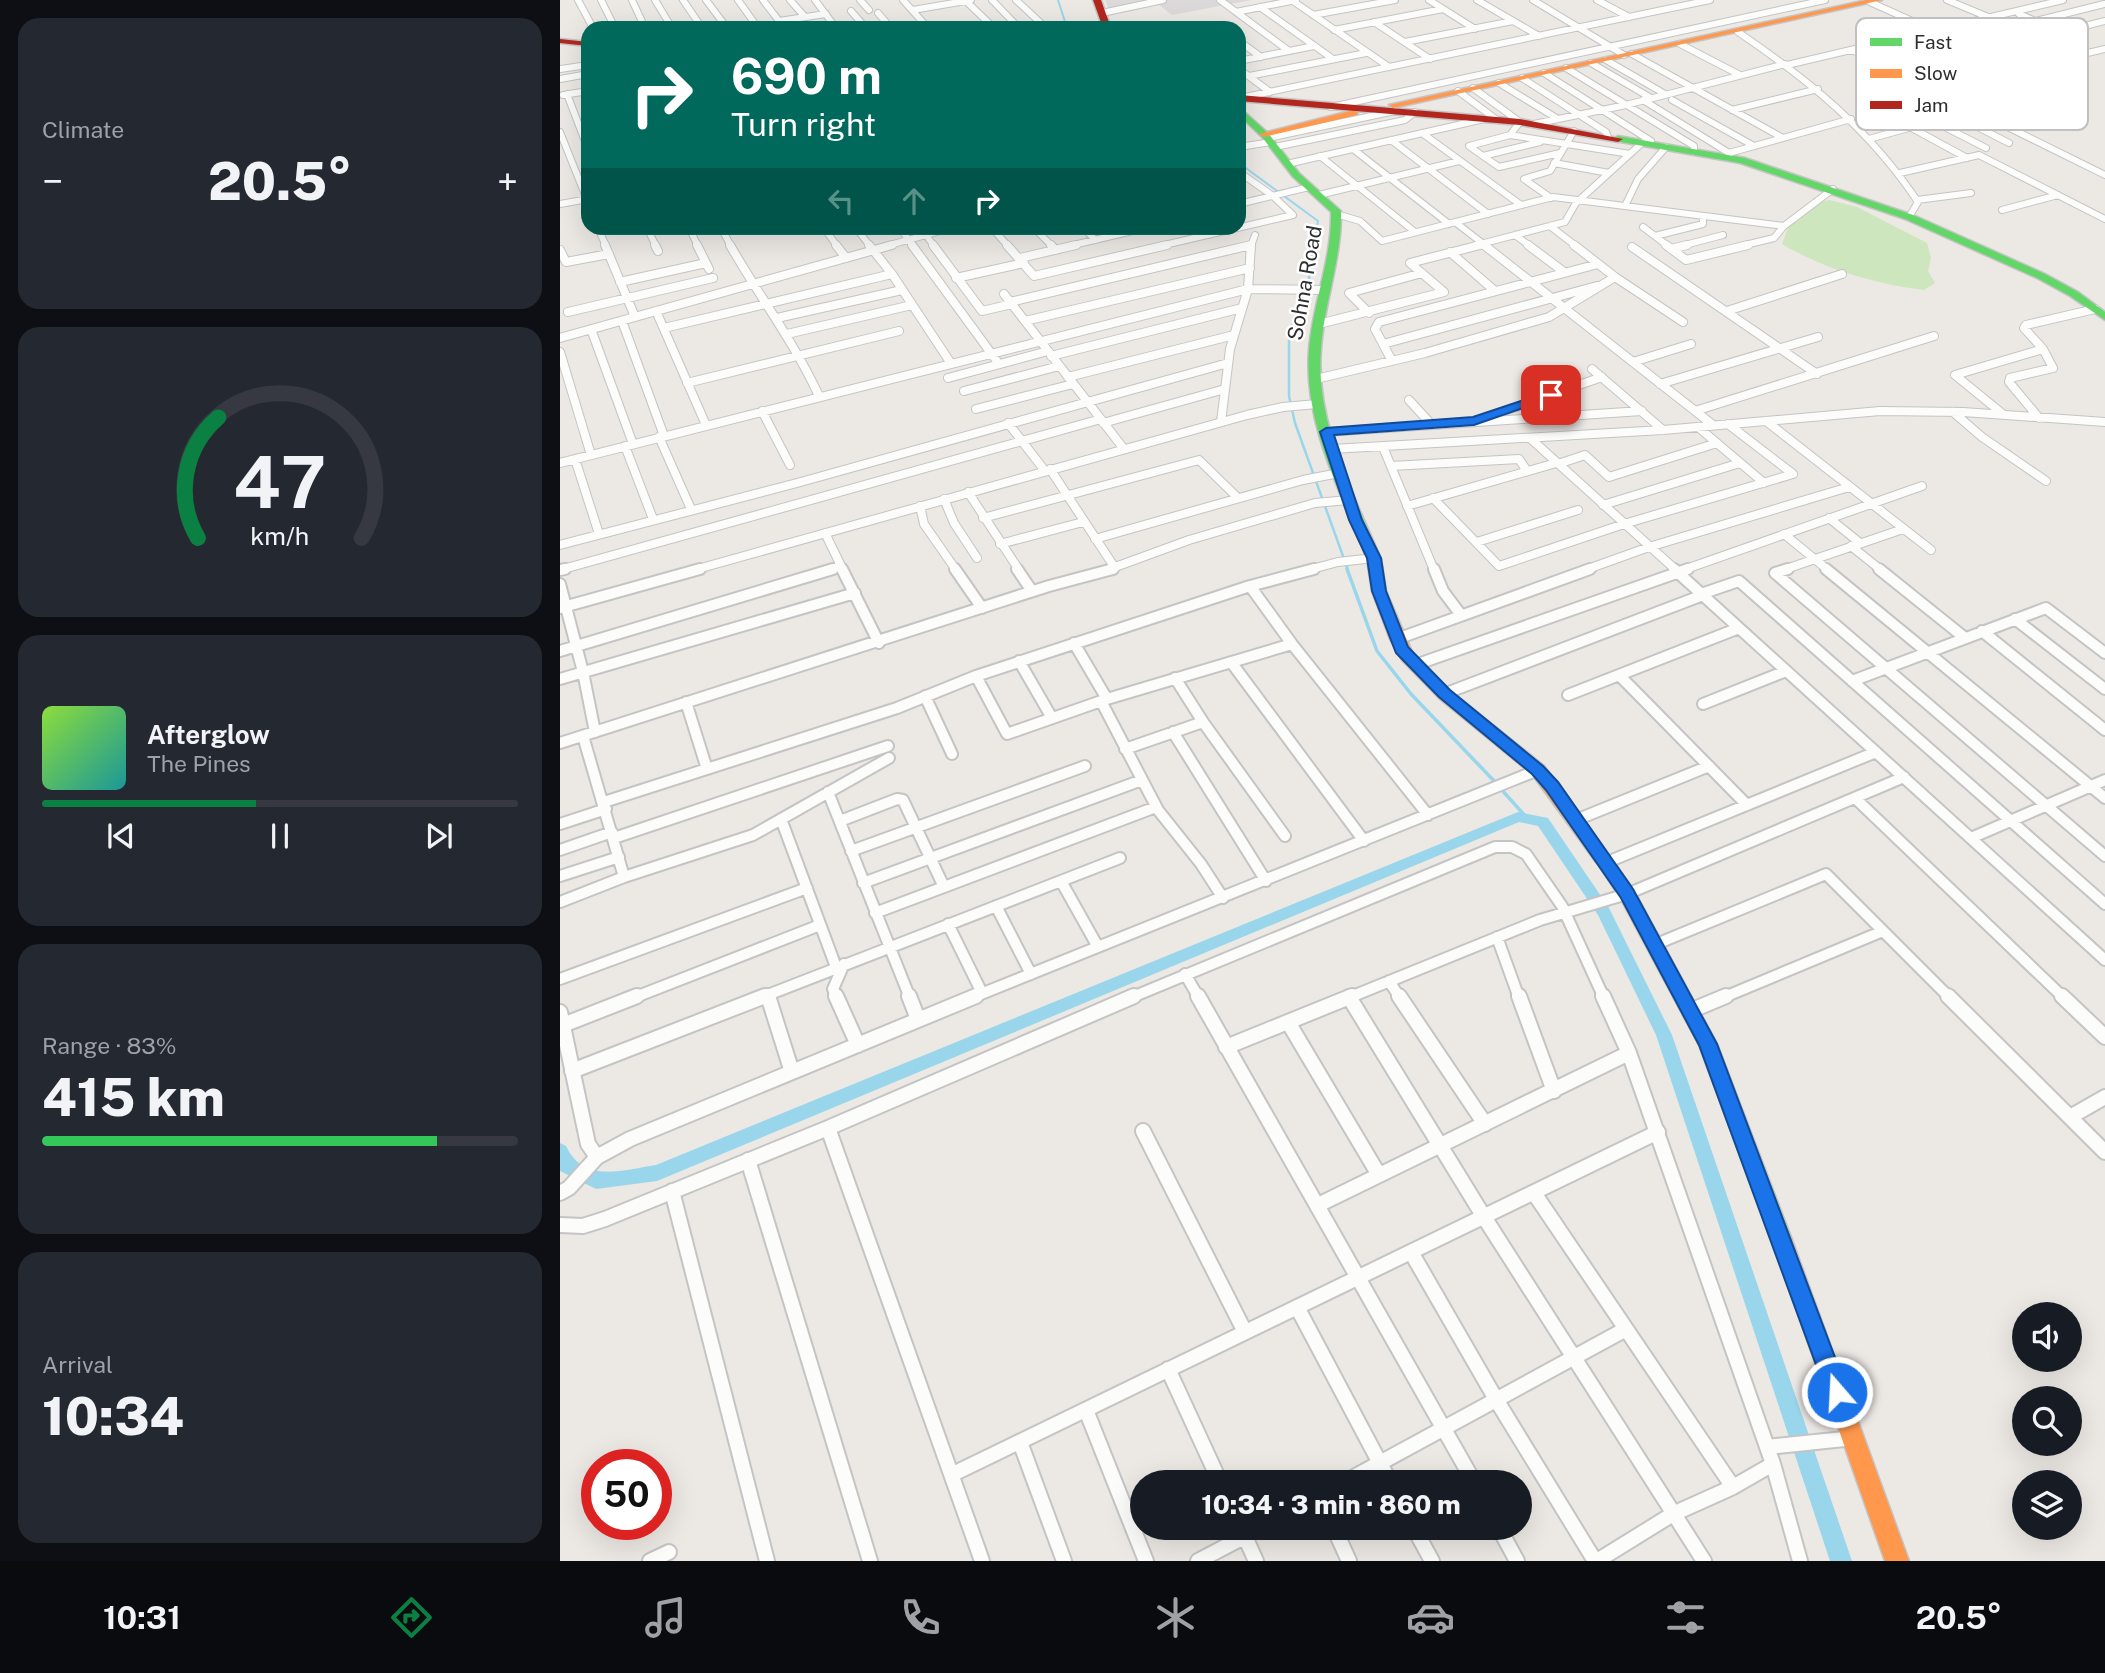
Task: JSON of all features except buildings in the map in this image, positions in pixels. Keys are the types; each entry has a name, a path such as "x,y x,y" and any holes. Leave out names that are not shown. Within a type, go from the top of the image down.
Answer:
{"street":[{"path":"578,0 589,21"},
{"path":"601,0 612,21"},
{"path":"633,0 642,21"},
{"path":"655,0 668,21"},
{"path":"683,0 697,21"},
{"path":"706,0 722,21"},
{"path":"739,2 762,0 779,21 826,14"},
{"path":"790,0 805,17"},
{"path":"815,0 831,21"},
{"path":"860,0 869,10"},
{"path":"903,0 922,21"},
{"path":"913,10 969,0 988,21"},
{"path":"992,0 1012,21"},
{"path":"1016,0 1038,21"},
{"path":"1102,14 1163,0"},
{"path":"1220,0 1289,51"},
{"path":"1236,12 1294,0 1389,67"},
{"path":"1313,15 1395,0"},
{"path":"1429,0 1475,29"},
{"path":"1477,0 1539,36"},
{"path":"1532,0 1581,28 1665,94"},
{"path":"1600,1 1618,0"},
{"path":"1246,97 1710,0"},
{"path":"1363,110 1566,68 1825,0"},
{"path":"1947,0 1990,18 2063,0"},
{"path":"2084,0 2104,5"},
{"path":"1600,1 1629,18"},
{"path":"1331,107 1680,44 1868,1"},
{"path":"1246,145 1363,110 1868,1 1906,18"},
{"path":"739,2 753,21"},
{"path":"2049,18 2104,5"},
{"path":"1260,7 1333,59"},
{"path":"1334,30 1443,9"},
{"path":"851,11 860,21"},
{"path":"878,13 885,21"},
{"path":"2019,14 2029,18"},
{"path":"1405,43 1513,21"},
{"path":"2088,25 2105,21"},
{"path":"1374,22 1430,59"},
{"path":"1738,32 1818,89 1856,125"},
{"path":"560,41 581,43"},
{"path":"1680,44 1740,75"},
{"path":"1246,46 1261,57"},
{"path":"1246,60 1314,46"},
{"path":"1560,153 1499,167 1469,145 1522,127 1626,105 1740,75 1856,49"},
{"path":"1852,50 1856,52"},
{"path":"1249,76 1366,53"},
{"path":"1614,55 1692,88 1783,138"},
{"path":"1614,55 1651,98"},
{"path":"560,69 581,66"},
{"path":"1566,68 1694,146 1694,152"},
{"path":"1544,73 1651,141 1653,145"},
{"path":"1246,74 1270,92"},
{"path":"560,79 581,76"},
{"path":"1522,78 1606,132 1608,137"},
{"path":"1499,83 1558,119"},
{"path":"560,89 581,91"},
{"path":"1732,110 1818,89"},
{"path":"1466,90 1490,120"},
{"path":"1466,90 1546,140"},
{"path":"581,92 563,95 581,134"},
{"path":"1246,99 1490,120 1570,137 1630,155"},
{"path":"1643,100 1729,155"},
{"path":"1672,100 1754,146"},
{"path":"1268,138 1395,111"},
{"path":"1268,138 1405,120 1415,112"},
{"name":"Sohna Road","path":"1246,117 1336,214 1338,234 1312,289 1319,324 1315,352 1317,404 1349,500 1374,558 1379,591 1397,639 1415,665 1444,694 1538,770 1627,894 1713,1056 1897,1561"},
{"path":"1729,155 1851,119"},
{"path":"1287,163 1490,120"},
{"path":"1861,130 1900,173 1917,200"},
{"path":"1869,139 1900,130"},
{"path":"1916,130 1967,158"},
{"path":"1951,130 1986,148"},
{"path":"1983,130 2009,143"},
{"path":"2014,130 2105,175"},
{"path":"560,132 581,183"},
{"path":"1422,133 1521,205"},
{"path":"1551,198 1524,179 1550,172 1570,137"},
{"path":"1483,156 1546,140 1570,137 1608,137 1694,152 1729,155 1909,217 2041,276 2100,311"},
{"path":"1391,140 1488,214"},
{"path":"1319,324 1444,292 1410,263 1565,222 1579,200 1609,173 1630,155 1653,145"},
{"path":"1625,206 1653,145"},
{"path":"1353,149 1483,243 1713,425"},
{"path":"1900,173 1979,155 2105,219"},
{"path":"1320,156 1415,232"},
{"path":"1246,202 1279,195 1357,186 1459,161"},
{"path":"1554,163 1609,173"},
{"path":"1246,176 1279,195 1293,215 1246,226"},
{"path":"1643,227 1686,260 1774,239 1784,226 1833,190"},
{"path":"1917,200 1971,193"},
{"path":"2001,210 2058,195"},
{"path":"1336,214 1360,221 1382,241 1551,198 1784,226"},
{"path":"1909,217 1917,200"},
{"path":"560,204 581,201"},
{"path":"1655,236 1703,224 1703,216"},
{"path":"1549,226 1615,277 1683,322"},
{"path":"601,235 635,317"},
{"path":"650,235 658,251"},
{"path":"692,235 721,293"},
{"path":"725,235 752,285 768,303 800,355 819,396"},
{"path":"829,235 846,258"},
{"path":"861,235 892,274 950,362"},
{"path":"906,235 999,364"},
{"path":"560,338 926,235 982,311 1251,245"},
{"path":"998,235 1034,276 1208,235"},
{"path":"1041,235 1056,250"},
{"path":"1090,235 1095,240"},
{"path":"956,278 1116,235"},
{"path":"1221,422 1228,363 1248,289 1251,245 1255,235"},
{"path":"1515,235 1564,272"},
{"path":"1671,249 1723,235"},
{"path":"1632,247 1817,374"},
{"path":"560,250 566,262 609,254"},
{"path":"1450,252 1494,291"},
{"path":"620,282 706,263"},
{"path":"1392,361 1375,329 1379,322 1598,264"},
{"path":"1025,321 1250,268"},
{"path":"1379,322 1349,293 1422,273"},
{"path":"664,328 892,274"},
{"path":"1727,311 1842,274"},
{"path":"1316,379 1392,361 1549,317 1615,277"},
{"path":"568,312 713,278"},
{"path":"1383,344 1603,285"},
{"path":"560,463 950,362 1248,289 1312,289"},
{"path":"777,318 902,290"},
{"path":"1004,294 1124,449"},
{"path":"787,334 912,305"},
{"path":"948,378 1242,309"},
{"path":"656,311 706,425"},
{"path":"2039,418 2009,382 2010,378 2053,368 2043,349 2024,328 2026,325 2100,311"},
{"path":"622,321 661,436 691,509"},
{"path":"591,329 653,519"},
{"path":"687,383 899,331"},
{"path":"976,409 1234,335"},
{"path":"1695,411 1934,336"},
{"path":"1660,384 1818,337"},
{"path":"1633,362 1690,344"},
{"path":"2004,415 1955,375 2043,349"},
{"path":"560,352 591,455"},
{"path":"560,545 691,509 797,484 1228,363"},
{"path":"964,391 1059,366"},
{"path":"1592,369 1663,430"},
{"path":"1474,421 1602,377"},
{"path":"560,570 1022,441 1225,389"},
{"path":"1409,400 1432,424"},
{"path":"563,607 1221,422 1283,407 1317,404"},
{"path":"762,411 790,465"},
{"path":"1326,432 1642,411"},
{"path":"1332,449 1663,430 1880,411 1953,412 2105,422"},
{"path":"1953,412 1990,443 2046,481"},
{"path":"1766,421 1931,550"},
{"path":"1008,423 1047,470 1115,568"},
{"path":"1433,498 1499,566 1624,524 1793,474 1728,424"},
{"path":"1698,427 1764,483"},
{"path":"1531,439 2105,960"},
{"path":"1407,506 1585,455 1609,477 1717,443"},
{"path":"1382,447 1443,592 1461,615"},
{"path":"575,459 599,534"},
{"path":"1391,466 1519,459 1527,471"},
{"path":"984,518 1199,460 1238,498"},
{"path":"1603,505 1740,463"},
{"path":"1095,539 1339,472"},
{"path":"1415,665 1922,486"},
{"path":"1397,639 1649,547 1849,487"},
{"path":"968,492 1032,591"},
{"path":"944,499 954,523 976,558"},
{"path":"560,743 879,643 1032,591 1115,568 1189,540 1315,503 1349,500"},
{"path":"920,506 924,524 982,608"},
{"path":"1477,542 1578,510"},
{"path":"1829,518 1855,545 1965,638"},
{"path":"1000,544 1083,522"},
{"path":"1903,529 1774,573 2105,856"},
{"path":"825,533 879,643"},
{"path":"1784,534 2105,798"},
{"path":"560,824 707,769 897,708 976,676 1074,643 1250,586 1344,561 1374,558"},
{"path":"560,651 841,566"},
{"path":"1444,694 1739,581 2105,904"},
{"path":"560,584 563,607 583,672 595,732"},
{"path":"1250,586 1292,644 1428,815"},
{"path":"560,679 855,593"},
{"path":"1852,681 2046,608 2105,653"},
{"path":"2015,619 2105,689"},
{"path":"1568,695 1739,628"},
{"path":"1982,631 2105,730"},
{"path":"1074,643 1156,807 1201,864 1223,898"},
{"path":"976,676 1007,734 1104,700 1292,644"},
{"path":"1019,661 1052,718"},
{"path":"1231,662 1364,841"},
{"path":"1703,704 1786,671"},
{"path":"1619,675 1747,805"},
{"path":"1175,678 1284,836"},
{"path":"925,696 952,754"},
{"path":"685,702 707,769"},
{"path":"1125,749 1203,722"},
{"path":"1173,732 1266,881"},
{"path":"583,736 624,877"},
{"path":"560,850 888,752 828,792 753,835 624,877 560,902"},
{"path":"1605,863 1876,752"},
{"path":"851,851 1085,766"},
{"path":"1576,820 1709,766"},
{"path":"564,1191 594,1159 630,1139 918,1019 1538,770"},
{"path":"1226,1046 1564,911 1627,894 1904,777"},
{"path":"863,883 1142,780"},
{"path":"1971,838 2105,780"},
{"path":"828,792 918,1019"},
{"path":"1855,798 2105,1037"},
{"path":"840,821 901,799 918,827 944,887"},
{"path":"875,913 1156,807"},
{"path":"781,819 820,925 840,966 833,989 858,1045"},
{"path":"560,1225 569,1228 591,1224 828,1128 1185,974 1459,860 1505,845 1520,849 1564,911 1629,1053 1773,1464 1800,1561"},
{"path":"560,876 618,857"},
{"path":"572,1071 1120,858"},
{"path":"1654,945 1826,874 2105,1152"},
{"path":"1061,881 1098,947"},
{"path":"560,979 807,888"},
{"path":"996,906 1031,974"},
{"path":"948,924 982,993"},
{"path":"594,1159 588,1144 561,1018 820,925"},
{"path":"1690,1011 1883,931"},
{"path":"1497,937 1554,1091"},
{"path":"1185,974 1467,1470"},
{"path":"1389,981 1485,1124"},
{"path":"767,995 792,1072"},
{"path":"1349,997 1484,1217 1704,1561"},
{"path":"1288,1021 1379,1175"},
{"path":"1318,1205 1629,1053"},
{"path":"2070,1117 2105,1097"},
{"path":"828,1128 982,1561"},
{"path":"1143,1131 1245,1332"},
{"path":"953,1474 1658,1132"},
{"path":"748,1160 870,1561"},
{"path":"672,1191 767,1561"},
{"path":"1534,1193 1733,1487"},
{"path":"1411,1252 1497,1401 1596,1561 1673,1514 1733,1487 1773,1464"},
{"path":"1297,1307 1383,1470"},
{"path":"1368,1470 1626,1329"},
{"path":"1168,1370 1214,1470"},
{"path":"1086,1410 1146,1561"},
{"path":"1767,1447 1788,1447 1854,1438"},
{"path":"1020,1441 1064,1561"},
{"path":"1198,1561 1231,1540"},
{"path":"1247,1540 1256,1561"},
{"path":"1339,1540 1349,1561"},
{"path":"1421,1540 1432,1561"},
{"path":"1506,1540 1517,1561"},
{"path":"650,1561 669,1552"}],"shaded area":[{"path":"1105,0 1252,0 1172,15 1154,1 1109,9"}],"green space":[{"path":"1829,200 1857,207 1927,243 1931,258 1928,271 1935,283 1924,290 1887,284 1832,268 1782,244 1796,212 1808,205"}],"waterway":[{"path":"1058,0 1065,21"},
{"path":"1246,168 1318,221 1314,246"},
{"path":"1314,245 1308,285 1289,334 1289,396 1295,423 1348,570"},
{"path":"1347,569 1377,651 1411,694 1496,783"},
{"path":"1501,789 1528,819"},
{"path":"560,1151 566,1165 596,1181 657,1173 1518,817 1543,822 1604,912 1664,1035 1841,1561"}],"traffic: fast":[{"path":"1246,117 1265,135 1296,175 1336,211 1335,246 1315,349 1314,375 1332,456 1374,559"},
{"path":"1618,139 1742,160 1909,217 2041,276 2074,294 2105,317"},
{"path":"1602,858 1627,894 1708,1044 1782,1240"}],"traffic: slow":[{"path":"1393,105 1878,0"},
{"path":"1264,134 1354,113"},
{"path":"1374,559 1379,591 1397,639 1407,657 1444,694 1538,770 1602,858"},
{"path":"1782,1240 1897,1561"}],"traffic: jam":[{"path":"1097,0 1104,21"},
{"path":"560,41 581,43"},
{"path":"1246,99 1520,122 1618,139"}],"route":[{"path":"1551,395 1474,421 1326,432 1356,520 1374,558 1379,591 1402,649 1444,694 1538,770 1552,786 1627,894 1708,1044 1837,1392"}]}
